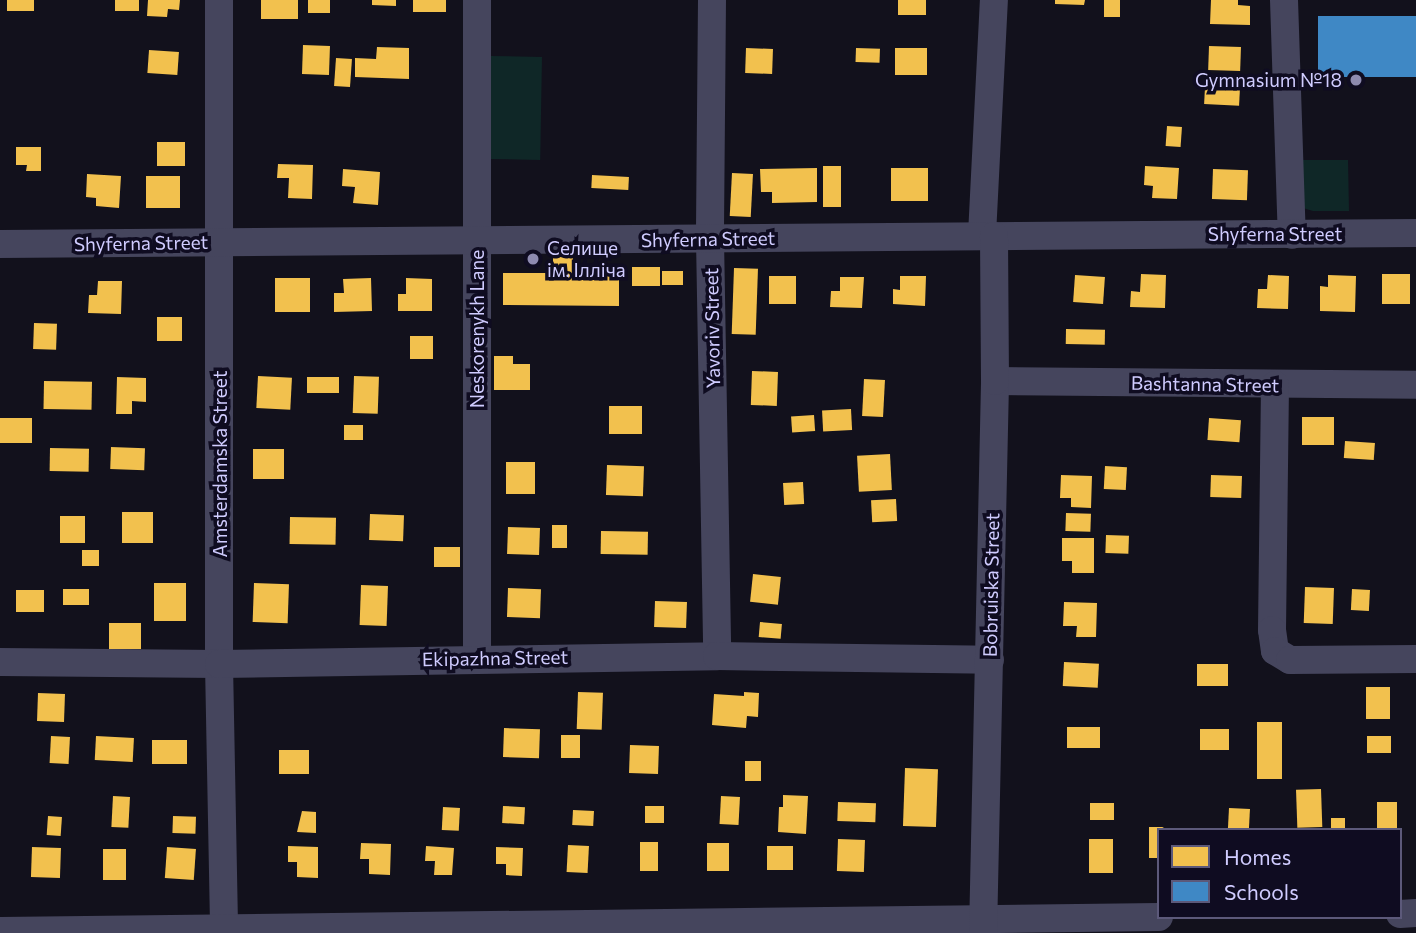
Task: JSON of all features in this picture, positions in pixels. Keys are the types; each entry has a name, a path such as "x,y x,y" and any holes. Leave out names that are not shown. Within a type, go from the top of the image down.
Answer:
{"street":[{"name":"Amsterdamska Street","path":"219,0 219,664 224,928"},
{"name":"Neskorenykh Lane","path":"477,0 477,658"},
{"name":"Yavoriv Street","path":"712,0 710,239 717,656"},
{"name":"Bobruiska Street","path":"983,926 995,381 988,236 994,0"},
{"path":"1284,0 1292,234"},
{"name":"Shyferna Street","path":"0,244 1416,233"},
{"name":"Bashtanna Street","path":"995,381 1416,385"},
{"path":"1275,385 1272,630 1275,651 1283,659 1296,660 1416,659"},
{"name":"Ekipazhna Street","path":"0,662 219,664 717,656 990,660"},
{"path":"0,931 983,926 1157,916"}],"green space":[{"path":"490,56 542,57 540,160 488,159"},
{"path":"1298,160 1348,160 1349,211 1313,211 1303,208"}],"building: Homes":[{"path":"7,0 34,0 34,11 7,11"},
{"path":"115,0 139,0 139,11 115,11"},
{"path":"148,0 180,0 179,10 168,9 167,17 147,16"},
{"path":"261,0 298,0 298,19 261,19"},
{"path":"308,0 330,0 330,13 308,13"},
{"path":"372,0 396,0 396,6 372,5"},
{"path":"413,0 446,0 446,12 413,12"},
{"path":"898,0 926,0 926,15 898,15"},
{"path":"1055,0 1085,0 1084,5 1055,4"},
{"path":"1104,0 1120,0 1120,17 1104,17"},
{"path":"1211,0 1238,0 1238,5 1250,6 1250,25 1210,24"},
{"path":"303,45 330,46 329,75 302,74"},
{"path":"1209,46 1241,47 1240,71 1208,70"},
{"path":"377,47 409,48 409,79 355,77 355,58 376,59"},
{"path":"746,48 773,49 772,74 745,73"},
{"path":"856,48 880,49 879,63 856,62"},
{"path":"895,48 927,48 927,75 895,75"},
{"path":"149,50 179,52 177,75 147,73"},
{"path":"336,58 352,59 350,87 334,86"},
{"path":"1205,87 1240,89 1239,106 1204,104"},
{"path":"1167,126 1182,127 1181,147 1166,146"},
{"path":"157,142 185,142 185,166 157,166"},
{"path":"16,147 41,147 41,171 26,171 27,165 16,165"},
{"path":"278,164 313,165 312,199 288,198 289,178 277,178"},
{"path":"823,166 841,166 841,207 823,207"},
{"path":"1145,166 1179,168 1177,199 1152,198 1153,186 1144,185"},
{"path":"817,168 817,202 772,203 772,192 761,192 760,169"},
{"path":"891,168 928,168 928,201 891,201"},
{"path":"343,169 380,172 378,205 353,203 355,187 342,186"},
{"path":"1213,169 1248,170 1247,200 1212,199"},
{"path":"732,173 753,174 751,217 730,216"},
{"path":"87,174 121,176 119,208 96,206 96,198 86,197"},
{"path":"592,175 629,177 628,190 591,188"},
{"path":"146,176 180,176 180,208 146,208"},
{"path":"553,257 573,257 573,274 619,274 619,306 503,305 503,273 553,273"},
{"path":"632,267 660,267 660,286 632,286"},
{"path":"734,268 758,269 756,335 732,334"},
{"path":"662,271 683,271 683,285 662,285"},
{"path":"1141,274 1166,275 1165,308 1130,307 1131,291 1140,292"},
{"path":"1382,274 1410,274 1410,304 1382,304"},
{"path":"1075,275 1105,277 1103,304 1073,302"},
{"path":"1268,275 1289,276 1288,309 1257,308 1258,289 1267,289"},
{"path":"1328,275 1356,276 1355,312 1320,311 1320,286 1328,287"},
{"path":"769,276 796,276 796,304 769,304"},
{"path":"900,276 926,276 925,306 893,304 893,289 900,290"},
{"path":"840,277 864,277 862,308 830,307 831,291 840,291"},
{"path":"275,278 310,278 310,312 275,312"},
{"path":"371,278 372,311 334,312 334,293 344,293 343,279"},
{"path":"406,278 432,279 432,311 398,311 398,294 406,294"},
{"path":"98,281 122,281 121,314 88,313 89,295 97,295"},
{"path":"157,317 182,317 182,341 157,341"},
{"path":"34,323 57,324 56,350 33,349"},
{"path":"1066,329 1105,330 1105,345 1066,344"},
{"path":"410,336 433,336 433,359 410,359"},
{"path":"494,356 513,356 513,364 530,364 530,390 494,390"},
{"path":"752,371 778,372 777,406 751,405"},
{"path":"258,376 292,378 290,410 256,408"},
{"path":"354,376 379,377 378,414 353,413"},
{"path":"117,377 146,378 146,402 132,401 132,414 116,414"},
{"path":"307,377 339,377 339,393 307,393"},
{"path":"864,379 885,380 883,417 862,416"},
{"path":"44,381 92,382 92,410 44,409"},
{"path":"609,406 642,406 642,434 609,434"},
{"path":"851,409 852,430 823,431 822,411"},
{"path":"814,415 815,431 792,433 791,417"},
{"path":"1302,417 1334,417 1334,445 1302,445"},
{"path":"0,418 32,418 32,443 0,443"},
{"path":"1209,418 1241,420 1239,442 1207,440"},
{"path":"344,425 363,425 363,440 344,440"},
{"path":"1345,441 1375,443 1374,460 1344,458"},
{"path":"111,447 145,448 144,470 110,469"},
{"path":"50,448 89,449 89,472 50,471"},
{"path":"253,449 284,449 284,479 253,479"},
{"path":"890,454 892,490 859,492 857,456"},
{"path":"506,462 535,462 535,494 506,494"},
{"path":"607,465 644,466 643,496 606,495"},
{"path":"1105,466 1127,467 1126,490 1104,489"},
{"path":"1061,475 1092,476 1091,508 1071,507 1071,498 1060,498"},
{"path":"1211,475 1242,476 1241,498 1210,497"},
{"path":"803,482 804,504 784,505 783,483"},
{"path":"896,499 897,521 872,522 871,500"},
{"path":"122,512 153,512 153,543 122,543"},
{"path":"1066,513 1091,514 1090,532 1065,531"},
{"path":"370,514 404,515 403,541 369,540"},
{"path":"60,516 85,516 85,543 60,543"},
{"path":"290,517 336,518 336,545 290,544"},
{"path":"552,525 567,525 567,548 552,548"},
{"path":"508,527 540,528 539,555 507,554"},
{"path":"601,531 648,532 648,555 601,554"},
{"path":"1106,535 1129,536 1128,554 1105,553"},
{"path":"1062,538 1094,538 1094,573 1072,573 1072,561 1062,561"},
{"path":"434,547 460,547 460,567 434,567"},
{"path":"82,550 99,550 99,566 82,566"},
{"path":"753,574 781,577 778,605 750,602"},
{"path":"154,583 186,583 186,621 154,621"},
{"path":"254,583 289,584 288,623 253,622"},
{"path":"361,585 388,586 387,626 360,625"},
{"path":"1305,587 1334,588 1333,624 1304,623"},
{"path":"508,588 541,589 540,618 507,617"},
{"path":"63,589 89,589 89,605 63,605"},
{"path":"1352,589 1370,590 1369,611 1351,610"},
{"path":"16,590 44,590 44,612 16,612"},
{"path":"655,601 687,602 686,628 654,627"},
{"path":"1064,602 1097,603 1096,637 1076,637 1077,626 1063,626"},
{"path":"760,622 782,624 781,639 759,637"},
{"path":"109,623 141,623 141,649 109,649"},
{"path":"1064,662 1099,664 1098,688 1063,686"},
{"path":"1197,664 1228,664 1228,686 1197,686"},
{"path":"1366,687 1390,687 1390,719 1366,719"},
{"path":"578,692 603,693 602,730 577,729"},
{"path":"744,692 759,693 758,717 747,716 746,728 712,725 714,694 744,696"},
{"path":"38,693 65,694 64,722 37,721"},
{"path":"1257,722 1282,722 1282,779 1257,779"},
{"path":"1067,727 1100,727 1100,748 1067,748"},
{"path":"504,728 540,729 539,758 503,757"},
{"path":"1200,729 1229,729 1229,750 1200,750"},
{"path":"561,735 580,735 580,758 561,758"},
{"path":"51,736 70,737 69,764 50,763"},
{"path":"96,736 134,738 133,762 95,760"},
{"path":"1367,736 1391,736 1391,753 1367,753"},
{"path":"152,740 187,740 187,764 152,764"},
{"path":"630,745 659,746 658,774 629,773"},
{"path":"279,750 309,750 309,774 279,774"},
{"path":"745,761 761,761 761,781 745,781"},
{"path":"905,768 938,769 936,827 903,826"},
{"path":"1321,789 1322,827 1297,828 1296,790"},
{"path":"783,795 808,796 806,834 778,832 779,807 783,807"},
{"path":"113,796 130,797 128,828 111,827"},
{"path":"721,796 740,797 739,825 720,824"},
{"path":"838,802 876,803 875,822 837,821"},
{"path":"1377,802 1397,802 1397,828 1377,828"},
{"path":"1090,803 1114,803 1114,820 1090,820"},
{"path":"503,806 525,807 524,824 502,823"},
{"path":"645,806 664,806 664,823 645,823"},
{"path":"443,807 460,808 459,831 442,830"},
{"path":"1229,808 1250,809 1249,828 1228,828"},
{"path":"573,810 594,811 593,826 572,825"},
{"path":"302,811 316,812 316,833 297,832"},
{"path":"48,816 62,817 61,836 47,835"},
{"path":"173,816 196,817 195,834 172,833"},
{"path":"1331,818 1345,818 1345,828 1331,828"},
{"path":"1149,827 1164,827 1157,828 1157,858 1149,858"},
{"path":"838,839 865,840 864,872 837,871"},
{"path":"1089,839 1113,839 1113,873 1089,873"},
{"path":"640,842 658,842 658,871 640,871"},
{"path":"361,843 391,844 390,875 369,874 369,859 360,859"},
{"path":"707,843 729,843 729,871 707,871"},
{"path":"568,845 589,846 588,873 567,872"},
{"path":"288,846 318,847 318,878 297,877 297,862 288,862"},
{"path":"426,846 454,848 452,875 434,875 435,861 425,861"},
{"path":"767,846 793,846 793,870 767,870"},
{"path":"32,847 61,848 60,878 31,877"},
{"path":"167,847 196,849 194,880 165,878"},
{"path":"496,847 523,848 522,876 506,875 506,864 496,864"},
{"path":"103,849 126,849 126,880 103,880"}],"building: Schools":[{"path":"1318,16 1416,16 1416,77 1318,77"}],"place":[{"name":"Gymnasium №18","path":"1356,80"},
{"name":"Селище ім. Ілліча","path":"533,259"}]}
